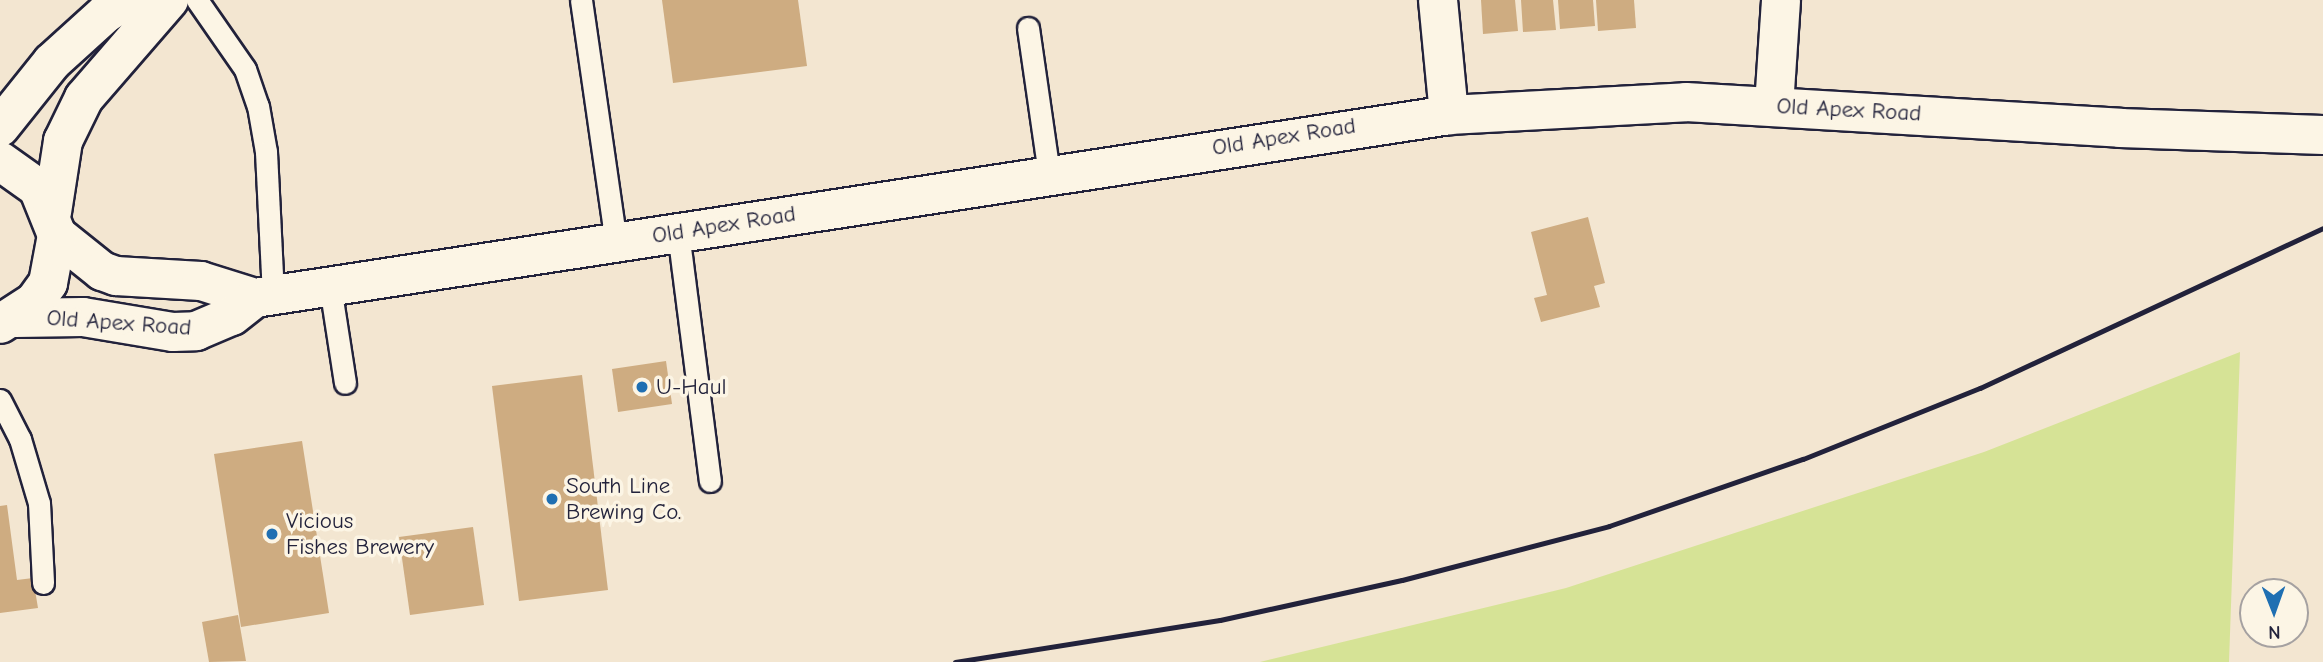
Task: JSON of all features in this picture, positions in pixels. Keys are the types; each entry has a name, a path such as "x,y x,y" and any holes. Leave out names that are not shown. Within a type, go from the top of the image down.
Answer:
{"street":[{"path":"0,127 52,62 106,13 128,0"},
{"path":"8,321 48,283 63,141 84,98 169,0"},
{"path":"1438,0 1449,115"},
{"path":"1774,106 1781,0"},
{"name":"Old Apex Road","path":"8,321 83,317 164,331 195,331 232,316 264,297 1049,173 1449,115 1606,103 1774,106 2120,128 2323,135"},
{"name":"Old Apex Road","path":"0,161 38,188 54,224 102,271 116,276 201,281 264,297"}],"lane":[{"path":"197,0 245,69 258,106 267,152 264,297"},
{"path":"581,0 617,242"},
{"path":"1028,28 1049,173"},
{"path":"678,232 710,481"},
{"path":"330,286 345,383"},
{"path":"0,400 20,439 39,503 43,583"}],"green space":[{"path":"2240,352 2229,662 1260,662 1566,588 1984,452"}],"building":[{"path":"662,0 798,0 807,66 673,83"},
{"path":"1481,0 1515,0 1518,31 1483,34"},
{"path":"1521,0 1553,0 1556,30 1523,32"},
{"path":"1558,0 1593,0 1595,26 1560,29"},
{"path":"1596,0 1634,0 1636,28 1598,31"},
{"path":"1588,217 1605,283 1594,286 1600,307 1541,322 1534,298 1547,295 1531,232"},
{"name":"U-Haul","path":"666,361 672,404 618,412 612,369"},
{"name":"South Line Brewing Co.","path":"582,375 608,590 519,601 492,386"},
{"name":"Vicious Fishes Brewery","path":"302,441 329,613 241,627 214,454"},
{"path":"7,505 17,580 33,578 38,608 0,613 0,506"},
{"path":"473,527 484,605 410,615 399,537"},
{"path":"238,615 246,661 209,662 202,622"}],"railway":[{"path":"955,662 1220,620 1402,580 1609,526 1803,459 1980,388 2323,228"}],"place":[{"name":"U-Haul","path":"642,387"},
{"name":"South Line Brewing Co.","path":"552,499"},
{"name":"Vicious Fishes Brewery","path":"272,534"}]}
